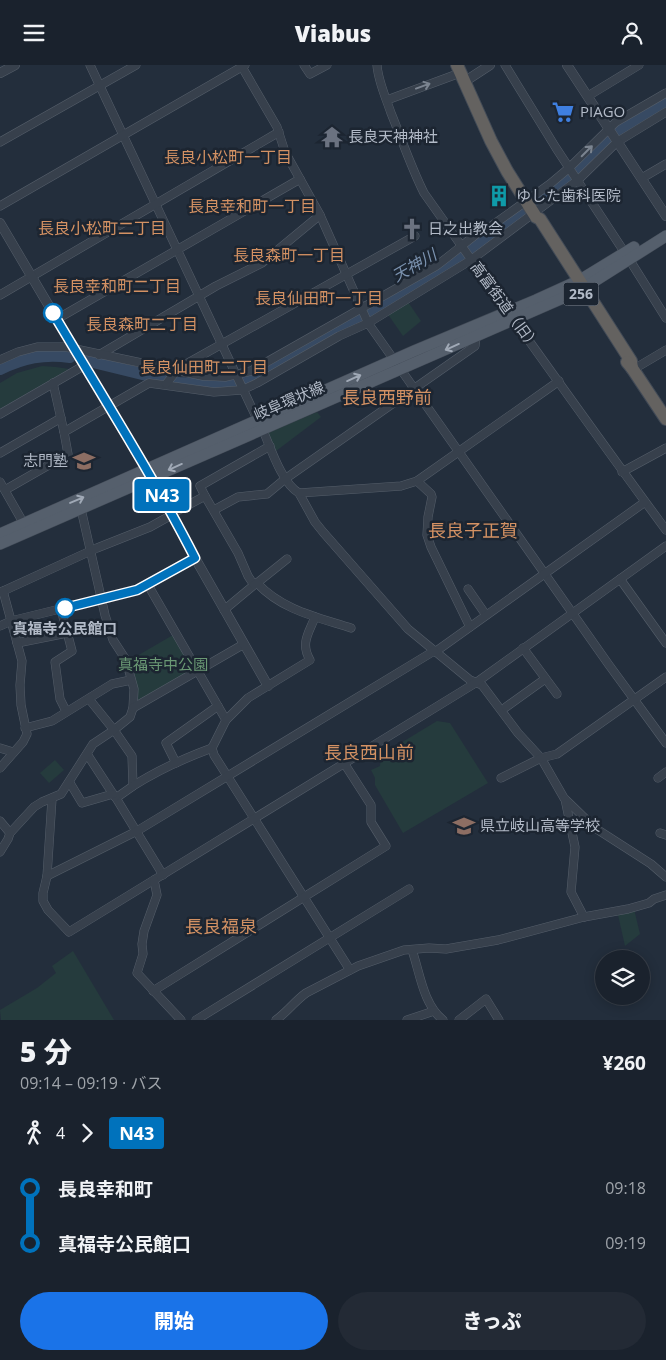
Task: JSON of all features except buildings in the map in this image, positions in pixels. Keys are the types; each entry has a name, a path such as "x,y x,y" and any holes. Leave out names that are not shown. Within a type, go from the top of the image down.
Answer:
{"highway":[{"name":"256","path":"461,73 484,129 531,209 536,221 579,285 628,364 666,419"}],"main road":[{"name":"岐阜環状線","path":"627,256 666,228"},
{"name":"岐阜環状線","path":"0,534 150,473 398,365 476,337 511,316 579,285 627,256 666,236"},
{"name":"岐阜環状線","path":"398,365 480,322 511,316"},
{"name":"岐阜環状線","path":"0,544 81,509 150,473"}],"street":[{"path":"0,73 15,65"},
{"path":"90,65 285,479 299,493 315,522 402,622 470,680 482,685 518,733 541,758 564,798 594,828 652,865 666,877"},
{"path":"0,142 136,65"},
{"path":"304,65 310,74 327,65"},
{"name":"高富街道（旧）","path":"377,65 386,100 410,163 424,193 622,472 666,530"},
{"path":"386,100 461,73 490,65"},
{"path":"505,65 666,318"},
{"path":"567,65 666,216"},
{"path":"588,96 639,65"},
{"path":"0,206 244,66 279,132 286,153 320,215 368,323 666,743"},
{"path":"64,432 149,383 166,383 214,392 242,388 368,323 471,259 531,209 616,122 666,93"},
{"path":"0,361 18,352 37,347 99,355 203,376 236,376 258,367 362,310 436,266 462,247 478,232 486,227 490,227 508,214 531,209 578,180 616,141 666,112"},
{"path":"0,295 279,132"},
{"path":"642,178 666,164"},
{"path":"57,319 300,179"},
{"path":"99,355 199,296 262,263 320,215"},
{"path":"0,223 108,406 150,473 195,558 268,686"},
{"path":"166,383 176,372 222,344 415,236"},
{"path":"214,511 238,497 268,494 285,479 475,347 476,337"},
{"path":"633,369 666,350"},
{"path":"0,414 84,365"},
{"path":"299,493 402,487 417,481 559,381"},
{"path":"5,490 68,453 53,383"},
{"path":"0,453 61,418"},
{"path":"270,446 200,486 255,584 291,609 351,628"},
{"path":"622,472 666,448"},
{"path":"417,481 432,497 427,535 431,547 470,627"},
{"path":"0,482 24,524"},
{"path":"178,511 205,495"},
{"path":"47,876 137,831 434,651 545,575 645,502"},
{"path":"0,852 10,833 34,807 61,794 70,783 93,744 130,717 133,708 134,689 126,660 113,639 101,599 81,509"},
{"path":"0,768 23,742 26,734 20,699 22,661 2,591 150,527 168,517"},
{"path":"52,799 47,876 43,893 45,906 69,932 476,682 666,546"},
{"path":"0,625 137,590 195,558"},
{"path":"224,610 287,559"},
{"path":"620,579 666,643"},
{"path":"148,585 226,720"},
{"path":"468,589 486,615"},
{"path":"61,609 72,651 56,663 60,699 66,711"},
{"path":"70,783 82,803 114,796 176,763 212,749 226,720 248,698 310,660 304,646 315,617"},
{"path":"17,643 67,633"},
{"path":"133,708 244,644"},
{"path":"523,648 557,694"},
{"path":"500,778 541,758 557,754 666,677"},
{"path":"506,707 545,679"},
{"path":"25,728 52,721 112,684 131,680"},
{"path":"89,699 132,755 133,786"},
{"path":"176,763 166,743 218,706"},
{"path":"0,748 13,752"},
{"path":"212,749 227,776 350,970"},
{"path":"88,754 164,875"},
{"path":"153,991 386,846 371,822 371,805 344,763"},
{"path":"658,778 666,772"},
{"path":"564,798 575,847 571,892 584,917"},
{"path":"0,821 10,833"},
{"path":"154,880 157,895 144,931 143,954 137,973 181,1020"},
{"path":"196,1020 409,889"},
{"path":"276,1020 290,1010 300,997 374,959 404,950 446,949 498,941 584,917 628,909 649,903 666,895"},
{"path":"412,949 427,999 434,1011 443,1020"},
{"path":"459,1020 486,999 499,1020"},
{"path":"407,1020 434,1011"}],"green space":[{"path":"408,302 421,321 403,336 387,313"},
{"path":"42,366 69,369 0,409 0,383 17,373"},
{"path":"317,412 321,417 276,451 267,433"},
{"name":"真福寺中公園","path":"173,635 192,668 191,671 140,701 137,700 138,696 130,660"},
{"path":"437,721 450,723 488,783 403,833 375,785 375,778 371,770 380,766 381,755"},
{"path":"55,760 64,770 49,783 40,773"},
{"path":"634,909 640,934 625,946 618,915"},
{"path":"73,951 114,1020 1,1020 0,1010 37,988 56,973 52,966"}],"waterway":[{"name":"天神川","path":"89,361 179,383 221,385 253,378 421,283 460,258 572,173 607,140 637,118 666,101"},
{"name":"天神川","path":"0,369 34,357 70,357"}],"bus line":[{"name":"N43","path":"53,313 152,477 195,558 137,590 65,608"}],"place":[{"name":"PIAGO","path":"563,112"},
{"name":"長良天神神社","path":"332,137"},
{"name":"ゆした歯科医院","path":"499,196"},
{"name":"日之出教会","path":"412,229"},
{"name":"志門塾","path":"84,461"},
{"name":"真福寺公民館口","path":"65,608"},
{"name":"県立岐山高等学校","path":"464,826"}],"district":[{"name":"長良小松町一丁目","path":"228,157"},
{"name":"長良幸和町一丁目","path":"252,206"},
{"name":"長良小松町二丁目","path":"102,228"},
{"name":"長良森町一丁目","path":"289,255"},
{"name":"長良幸和町二丁目","path":"117,286"},
{"name":"長良仙田町一丁目","path":"319,298"},
{"name":"長良森町二丁目","path":"142,324"},
{"name":"長良仙田町二丁目","path":"204,367"},
{"name":"長良西野前","path":"387,398"},
{"name":"長良子正賀","path":"473,531"},
{"name":"長良西山前","path":"369,753"},
{"name":"長良福泉","path":"221,927"}]}
